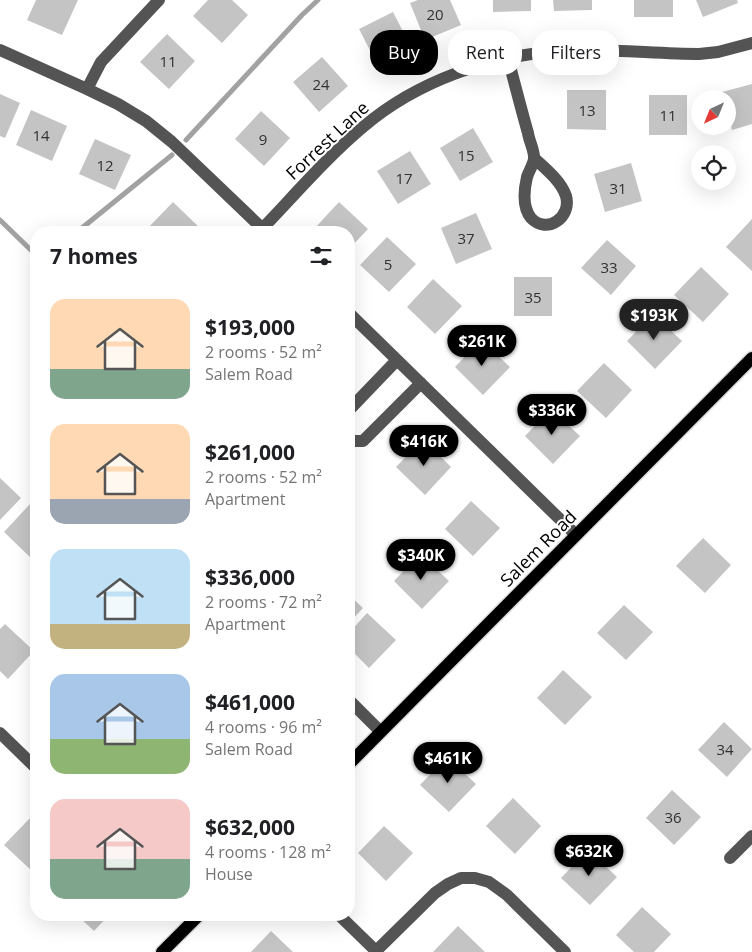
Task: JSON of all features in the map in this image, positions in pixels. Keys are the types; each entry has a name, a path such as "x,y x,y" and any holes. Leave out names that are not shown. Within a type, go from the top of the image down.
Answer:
{"main road":[{"name":"Salem Road","path":"355,758 752,358"},
{"path":"162,952 189,921"}],"street":[{"path":"87,89 101,62 159,0"},
{"name":"Forrest Lane","path":"522,56 563,51 699,54 718,52 752,43"},
{"path":"0,50 118,104 146,121 172,142 257,226"},
{"name":"Forrest Lane","path":"267,226 346,142 385,110 415,92 452,75"},
{"path":"512,75 534,158 549,172 565,194 566,212 554,223 538,223 526,209 524,198 527,178 534,158"},
{"path":"355,319 576,535"},
{"path":"355,404 397,360"},
{"path":"355,441 368,436 422,384"},
{"path":"355,706 380,732"},
{"path":"0,733 30,762"},
{"path":"730,858 752,836"},
{"path":"345,921 376,952 435,893 461,878 474,878 489,882 507,895 565,952"}],"building":[{"path":"36,0 78,0 62,35 27,20"},
{"path":"208,0 232,0 248,15 222,43 193,16"},
{"path":"418,0 450,0 461,25 438,35 438,30 421,30 410,3"},
{"path":"493,0 531,0 531,11 493,12"},
{"path":"553,0 592,0 592,10 554,11"},
{"path":"634,0 673,0 673,17 634,17"},
{"path":"696,0 737,0 738,3 703,17"},
{"path":"393,12 402,30 370,30 370,50 359,29"},
{"path":"167,34 195,61 169,89 140,62"},
{"path":"322,57 348,86 319,112 293,82"},
{"path":"752,84 752,124 736,129 736,90 730,90"},
{"path":"567,90 606,90 606,130 567,129"},
{"path":"0,94 20,103 5,138 0,136"},
{"path":"649,95 687,95 687,135 649,135"},
{"path":"31,110 67,126 52,161 16,145"},
{"path":"261,111 290,138 264,166 235,139"},
{"path":"473,128 493,162 460,181 440,148"},
{"path":"95,139 131,155 115,190 79,174"},
{"path":"410,151 431,184 398,204 377,171"},
{"path":"631,163 642,201 605,212 594,174"},
{"path":"173,202 198,226 150,226"},
{"path":"339,202 368,229 355,243 355,226 317,226"},
{"path":"476,213 492,249 456,264 441,228"},
{"path":"752,219 752,271 726,247"},
{"path":"387,237 416,264 389,292 360,265"},
{"path":"607,240 636,266 611,295 581,268"},
{"path":"701,267 729,294 703,322 674,295"},
{"path":"514,277 552,277 552,316 514,316"},
{"path":"433,279 462,306 435,334 407,307"},
{"path":"653,314 682,341 655,369 627,341"},
{"path":"481,340 510,367 483,395 455,367"},
{"path":"604,363 632,390 606,418 577,391"},
{"path":"551,409 580,436 553,464 525,436"},
{"path":"423,439 451,467 425,495 396,467"},
{"path":"0,478 21,498 0,520"},
{"path":"471,501 500,528 473,556 445,529"},
{"path":"30,504 30,557 4,532"},
{"path":"703,538 731,565 705,593 676,566"},
{"path":"420,554 449,581 422,609 394,581"},
{"path":"355,601 363,608 355,617"},
{"path":"624,605 653,632 626,660 597,633"},
{"path":"367,613 396,640 369,668 355,654 355,626"},
{"path":"5,624 30,647 30,655 8,679 0,671 0,629"},
{"path":"563,670 592,697 565,725 537,698"},
{"path":"724,722 752,749 727,777 698,750"},
{"path":"447,757 476,784 449,812 420,785"},
{"path":"672,790 701,817 674,845 646,818"},
{"path":"513,798 541,826 515,854 486,826"},
{"path":"30,818 30,869 4,845"},
{"path":"384,826 413,853 386,881 358,853"},
{"path":"588,850 617,877 590,905 561,878"},
{"path":"642,907 671,934 654,952 634,952 616,935"},
{"path":"83,921 103,921 94,931"},
{"path":"458,926 485,952 433,952"},
{"path":"271,931 293,952 251,952"}],"waterway":[{"path":"186,140 318,0"},
{"path":"84,226 172,155"},
{"path":"0,220 30,249"}]}
